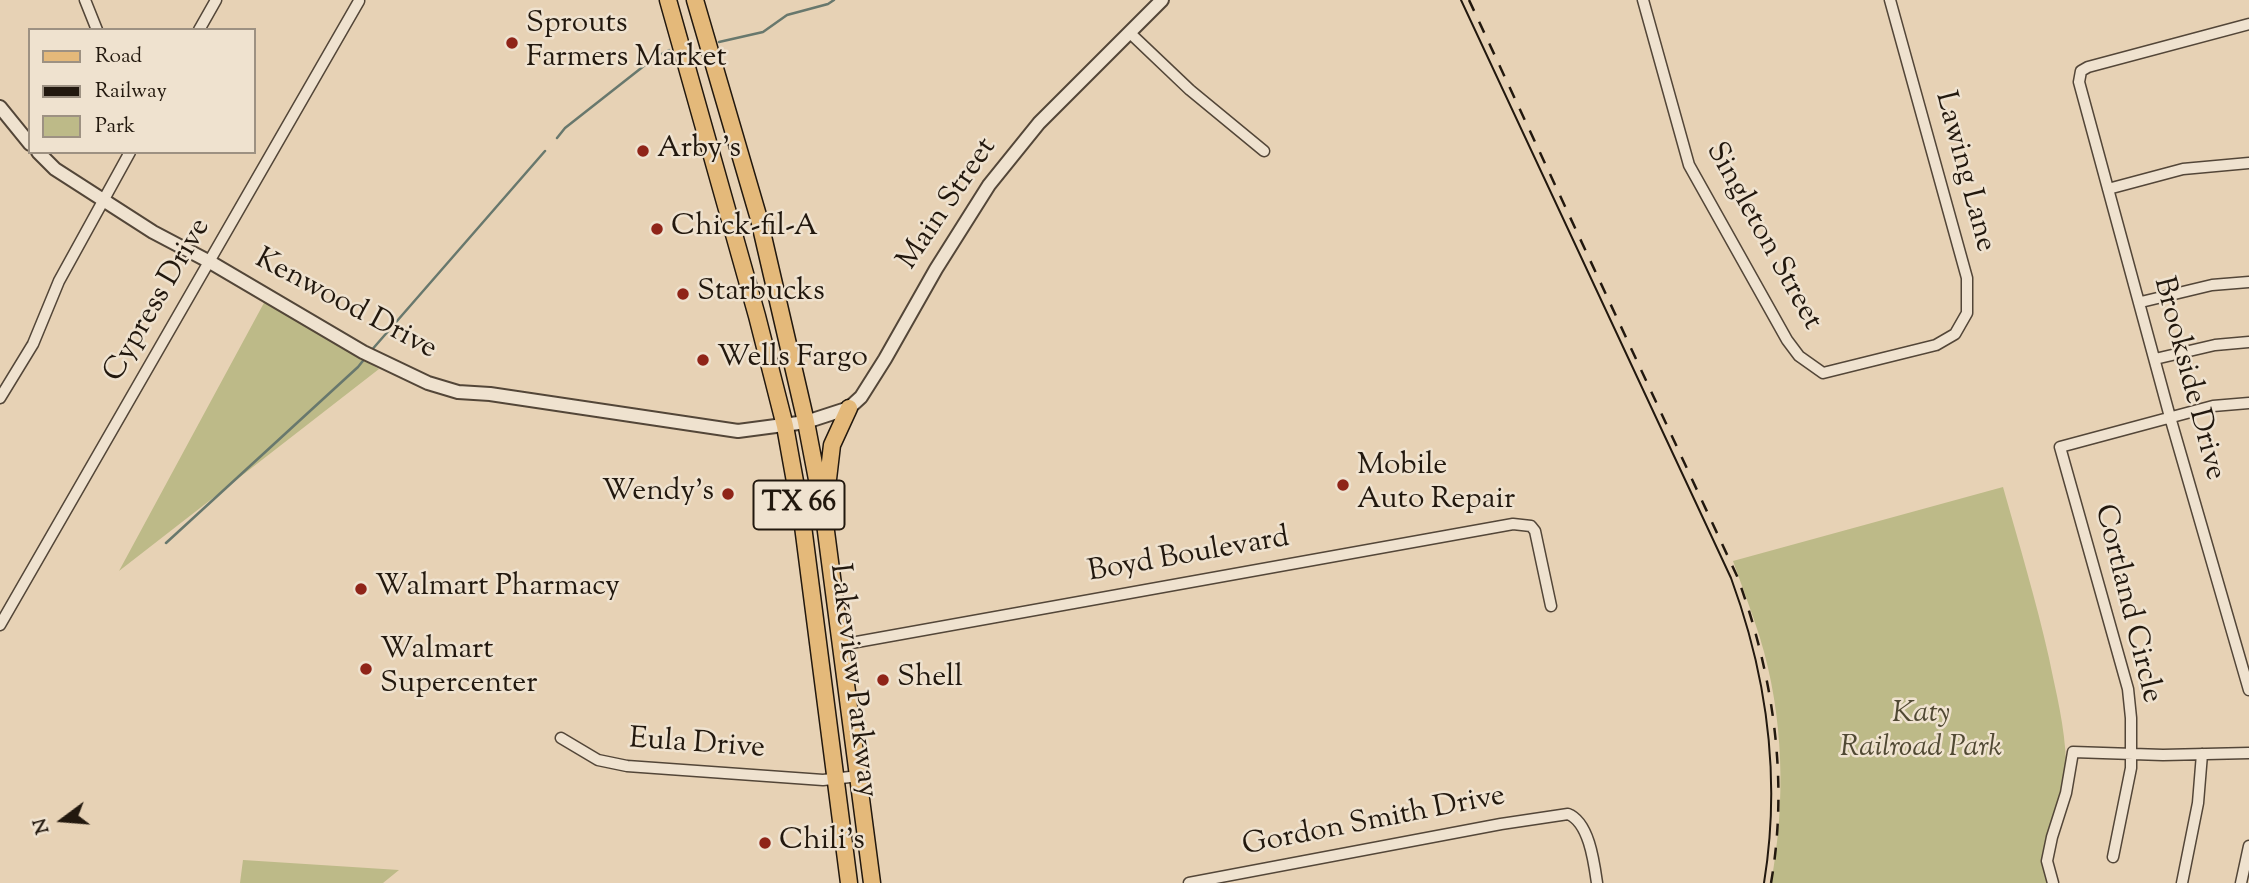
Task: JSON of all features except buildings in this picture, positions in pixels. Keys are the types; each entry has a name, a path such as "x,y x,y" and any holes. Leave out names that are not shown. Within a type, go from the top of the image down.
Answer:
{"main road":[{"name":"Lakeview Parkway","path":"668,0 785,426 803,526 849,883"},
{"name":"Lakeview Parkway","path":"695,0 759,219 806,422 824,516 872,883"},
{"path":"712,155 738,148"},
{"path":"824,516 832,445 849,408"},
{"path":"819,650 840,645"}],"street":[{"path":"85,0 96,28"},
{"path":"200,28 216,0"},
{"name":"Main Street","path":"849,408 860,397 885,359 936,269 989,185 1039,123 1162,0"},
{"name":"Singleton Street","path":"1643,0 1689,165 1787,340 1800,356 1823,373 1936,345"},
{"name":"Lawing Lane","path":"1890,0 1967,278 1967,313 1955,334 1936,345"},
{"name":"Cypress Drive","path":"0,625 359,1"},
{"name":"Brookside Drive","path":"2249,24 2088,67 2081,71 2079,82 2249,690"},
{"path":"1130,33 1191,90 1264,151"},
{"path":"0,107 28,142"},
{"name":"Kenwood Drive","path":"39,154 55,169 153,232 210,262 342,340 428,383 458,392 490,394 738,431 785,426"},
{"path":"0,398 33,344 59,281 129,154"},
{"path":"2108,189 2183,169 2249,163"},
{"path":"2141,302 2212,285 2249,282"},
{"path":"2155,359 2215,345 2249,342"},
{"path":"2171,418 2213,406 2249,403"},
{"path":"785,426 849,408"},
{"name":"Cortland Circle","path":"2113,857 2126,799 2132,719 2128,689 2060,447 2171,418"},
{"name":"Boyd Boulevard","path":"840,645 1513,524 1531,526 1538,538 1551,606"},
{"name":"Eula Drive","path":"561,738 598,760 627,766 836,779 859,776"},
{"path":"2053,883 2047,861 2066,793 2073,752 2249,753"},
{"path":"2182,883 2198,803 2202,754"},
{"name":"Gordon Smith Drive","path":"1189,883 1528,819 1568,814 1576,817 1584,827 1597,883"},
{"path":"2241,883 2249,846"}],"green space":[{"path":"265,301 379,369 119,571"},
{"name":"Katy Railroad Park","path":"2003,487 2044,636 2064,736 2065,778 2047,853 2047,883 1771,883 1779,822 1778,729 1768,668 1733,561"},
{"path":"243,860 399,870 383,883 240,883"}],"waterway":[{"path":"719,42 763,32 787,15 834,0"},
{"path":"557,138 565,128 654,58 669,50"},
{"path":"370,352 545,151"},
{"path":"166,543 366,357"}],"tram line":[{"path":"1461,0 1731,578 1754,652 1767,728 1771,805 1764,883"}],"railway":[{"path":"1469,0 1737,576 1750,613 1768,689 1778,766 1776,844 1771,883"}],"place":[{"name":"Sprouts Farmers Market","path":"512,43"},
{"name":"Arby's","path":"643,151"},
{"name":"Chick-fil-A","path":"657,229"},
{"name":"Starbucks","path":"683,294"},
{"name":"Wells Fargo","path":"703,360"},
{"name":"Mobile Auto Repair","path":"1343,485"},
{"name":"Wendy's","path":"728,494"},
{"name":"Walmart Pharmacy","path":"361,589"},
{"name":"Walmart Supercenter","path":"366,669"},
{"name":"Shell","path":"883,680"},
{"name":"Chili's","path":"765,843"}]}
